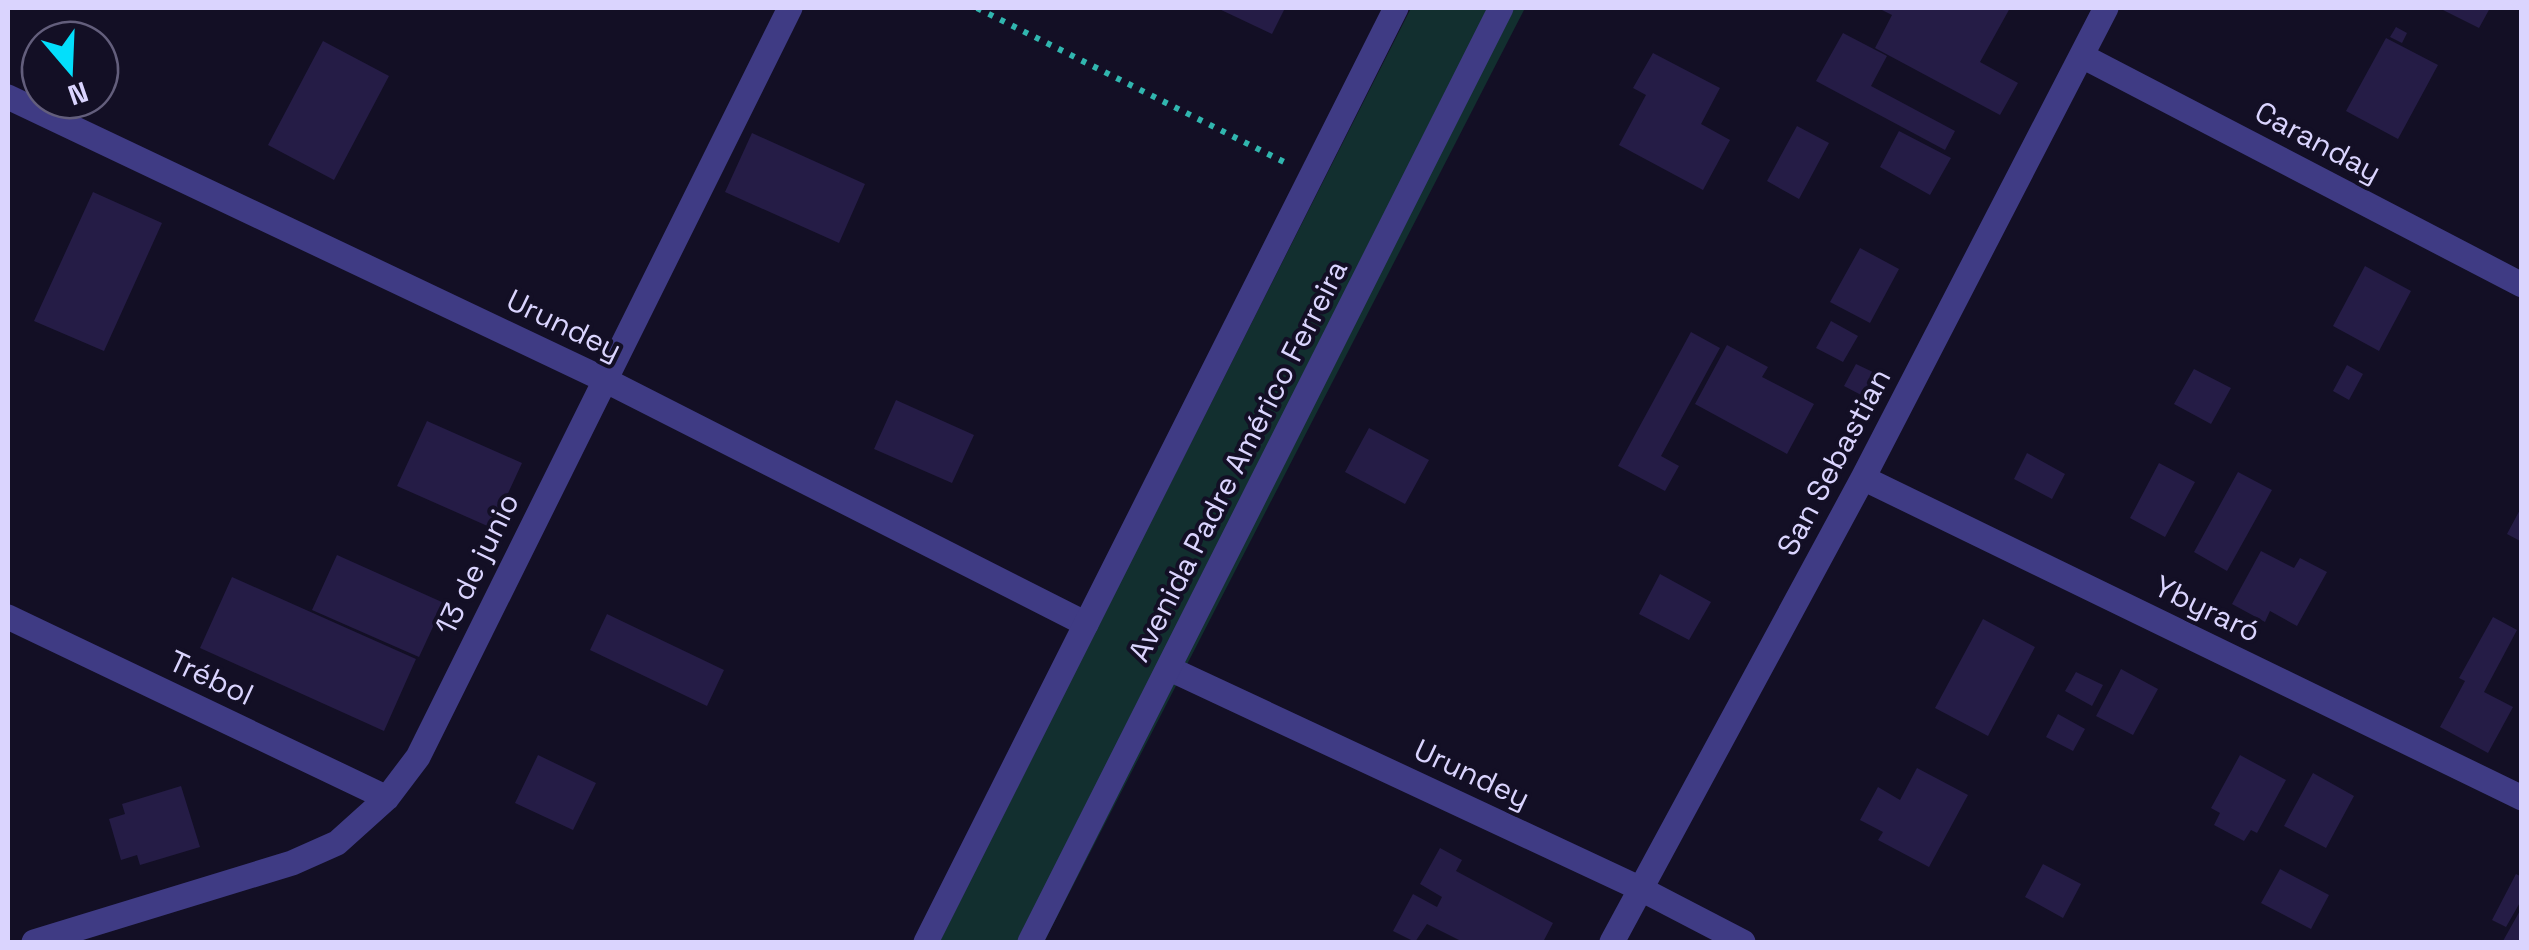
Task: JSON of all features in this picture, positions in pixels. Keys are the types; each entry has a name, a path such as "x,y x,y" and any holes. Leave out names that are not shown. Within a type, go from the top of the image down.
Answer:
{"street":[{"name":"13 de junio","path":"34,942 292,863 337,843 387,798 418,757 790,8"},
{"name":"Avenida Padre Américo Ferreira","path":"926,942 1396,8"},
{"name":"Avenida Padre Américo Ferreira","path":"1030,942 1502,8"},
{"name":"San Sebastian","path":"1612,942 1863,478 2106,8"},
{"name":"Caranday","path":"2084,57 2522,285"},
{"name":"Urundey","path":"8,97 604,380 1086,624"},
{"name":"Ybyraró","path":"1863,478 2522,798"},
{"name":"Trébol","path":"8,618 387,798"},
{"name":"Urundey","path":"1170,669 1638,888 1744,942"}],"path":[{"path":"977,8 1312,176"}],"green space":[{"path":"1411,8 1525,8 1044,942 938,942"}],"building":[{"path":"1217,8 1285,8 1272,34"},
{"path":"1878,8 2010,8 1980,62 2018,83 2000,115 1875,48 1892,15"},
{"path":"2439,8 2490,8 2479,28"},
{"path":"2396,27 2407,33 2402,43 2390,37"},
{"path":"1843,33 1887,56 1871,86 1955,131 1945,150 1816,81"},
{"path":"2386,38 2438,65 2398,139 2346,111"},
{"path":"323,41 389,76 334,180 268,145"},
{"path":"1653,53 1720,88 1701,124 1730,140 1703,190 1619,145 1646,95 1633,88"},
{"path":"1797,126 1829,143 1799,199 1767,181"},
{"path":"1899,131 1951,158 1930,195 1880,167"},
{"path":"752,133 865,184 839,243 725,192"},
{"path":"93,192 162,223 104,351 34,321"},
{"path":"1860,248 1899,269 1870,323 1830,302"},
{"path":"2365,266 2411,291 2379,351 2333,326"},
{"path":"1831,321 1858,336 1843,362 1816,348"},
{"path":"1691,332 1720,348 1661,456 1679,466 1665,491 1618,466"},
{"path":"1727,345 1768,367 1762,377 1814,404 1787,454 1695,404"},
{"path":"1856,364 1877,374 1865,397 1844,386"},
{"path":"2347,365 2363,374 2349,400 2333,391"},
{"path":"2194,369 2231,388 2211,424 2174,404"},
{"path":"896,400 974,435 952,483 874,449"},
{"path":"427,421 522,463 492,528 397,486"},
{"path":"1369,428 1429,460 1405,504 1345,472"},
{"path":"2027,453 2065,474 2052,499 2014,479"},
{"path":"2159,463 2195,482 2165,537 2130,518"},
{"path":"2238,472 2272,490 2227,571 2194,552"},
{"path":"2522,506 2522,542 2507,534"},
{"path":"2261,551 2294,568 2300,558 2327,572 2297,626 2270,611 2265,622 2232,604"},
{"path":"337,555 444,603 419,657 312,610"},
{"path":"1660,574 1711,602 1689,640 1639,614"},
{"path":"232,577 416,659 384,731 200,648"},
{"path":"607,614 724,670 707,706 590,650"},
{"path":"2493,617 2517,630 2484,692 2513,707 2488,753 2440,727 2465,681 2459,678"},
{"path":"1983,619 2035,647 1988,736 1935,708"},
{"path":"2121,669 2158,689 2133,735 2096,716"},
{"path":"2076,672 2103,685 2092,706 2065,691"},
{"path":"2058,714 2085,729 2073,751 2046,737"},
{"path":"538,755 596,783 573,830 515,803"},
{"path":"2240,755 2286,780 2257,833 2251,830 2244,841 2214,825 2220,813 2211,808"},
{"path":"1917,768 1968,795 1929,867 1878,840 1883,832 1860,820 1878,787 1900,800"},
{"path":"2313,773 2354,796 2326,848 2284,826"},
{"path":"181,786 200,847 140,865 137,855 121,860 109,819 125,814 122,804"},
{"path":"1440,848 1462,860 1456,871 1553,923 1543,942 1463,942 1427,924 1415,942 1393,931 1413,894 1437,907 1442,897 1420,884"},
{"path":"2043,864 2081,884 2063,918 2025,897"},
{"path":"2280,869 2329,895 2311,929 2261,903"},
{"path":"2516,874 2522,877 2522,899 2506,927 2492,920"},
{"path":"2522,907 2522,942 2503,941"}]}
